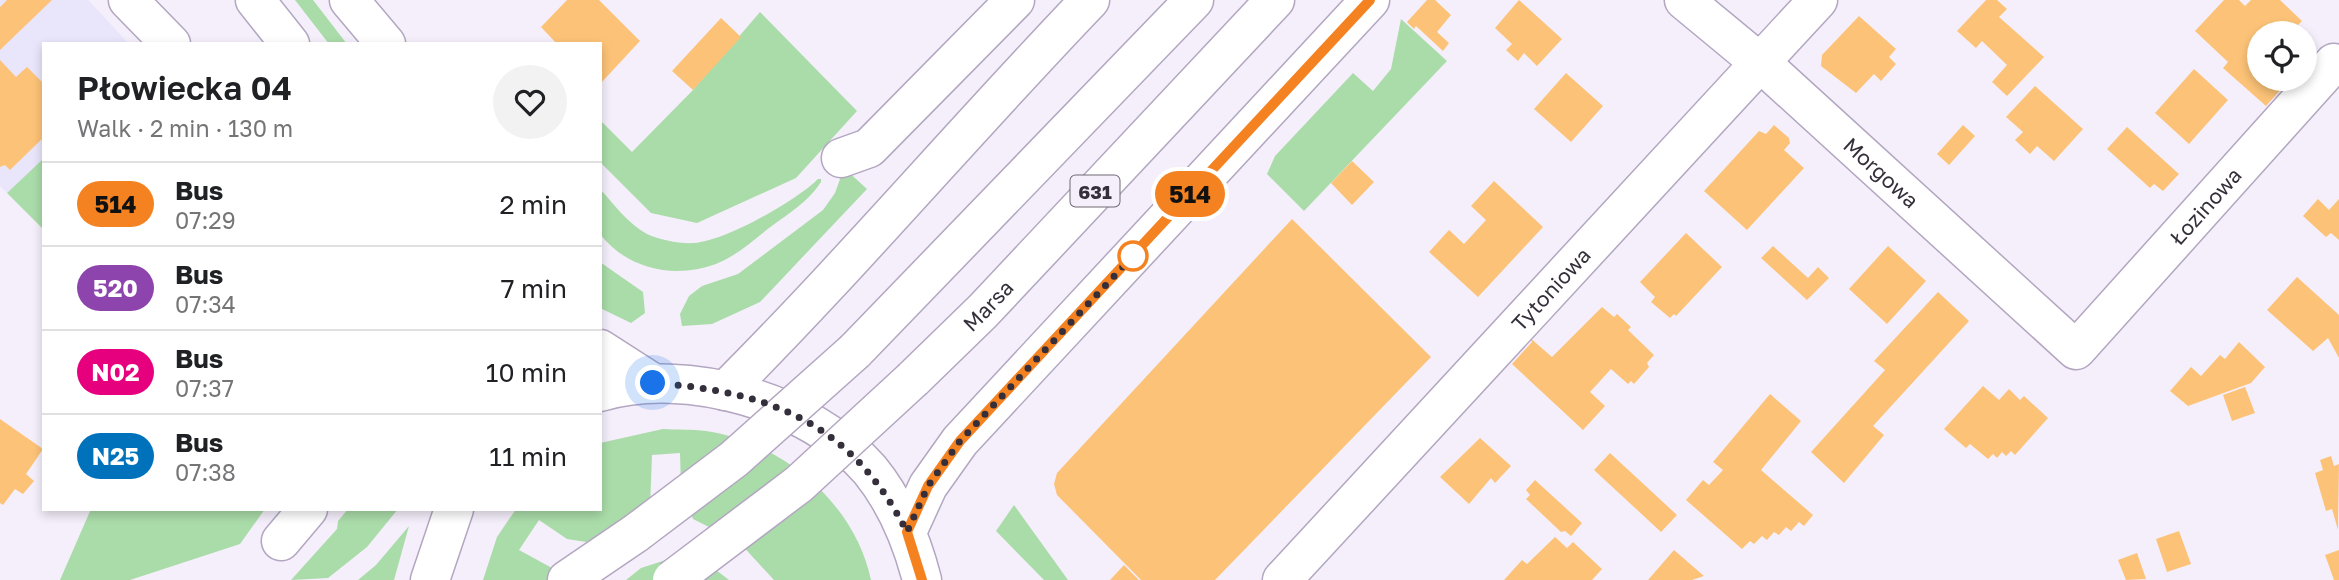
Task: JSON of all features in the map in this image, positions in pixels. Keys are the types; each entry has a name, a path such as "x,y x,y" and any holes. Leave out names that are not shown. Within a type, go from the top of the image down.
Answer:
{"main road":[{"path":"128,0 170,42"},
{"path":"255,0 288,42"},
{"path":"349,0 384,42"},
{"path":"841,158 869,148 1015,0"},
{"path":"725,391 1090,0"},
{"path":"567,580 636,533 734,459 832,373 1194,0"},
{"name":"Marsa","path":"672,580 799,484 889,403 982,311 1275,0"},
{"path":"907,532 928,486 960,441 1370,0"},
{"name":"Morgowa","path":"1684,0 1760,64 2076,350"},
{"name":"Tytoniowa","path":"1282,580 1818,0"},
{"name":"Łozinowa","path":"2076,350 2334,63"},
{"path":"602,350 653,383"},
{"path":"602,392 653,383 725,391 778,407 843,445 869,470 892,502 907,532 922,580"},
{"path":"281,541 306,511"},
{"path":"429,580 453,511"}],"shaded area":[{"path":"0,0 88,0 127,42 42,42 42,160 7,193 0,186"}],"green space":[{"path":"295,0 313,0 345,42 327,42"},
{"path":"760,12 857,111 796,178 697,223 651,213 602,164 602,122 632,152 693,90"},
{"path":"1401,19 1447,61 1304,211 1267,174 1275,156 1353,73 1373,91 1391,69"},
{"path":"42,160 42,228 7,193"},
{"path":"844,168 867,189 760,302 712,324 682,326 680,314 689,296 702,286 738,274 823,210 835,193"},
{"path":"821,179 804,202 737,253 716,264 700,268 669,271 653,268 624,256 602,236 602,191 627,219 647,234 670,241 694,243 741,228"},
{"path":"602,263 643,292 645,313 631,323 602,309"},
{"path":"663,429 706,431 734,437 762,448 811,481 832,502 849,526 862,552 871,580 774,580 739,542 693,519 681,487 680,453 652,455 650,508 599,544 567,539 539,520 519,550 552,568 561,580 483,580 497,537 515,511 602,511 602,443"},
{"path":"1014,505 1068,580 1044,580 996,531"},
{"path":"90,511 264,511 240,544 130,580 60,580"},
{"path":"346,511 396,511 367,547 328,578 291,580 337,529 338,521"},
{"path":"409,526 394,580 358,580 376,565"},
{"path":"672,558 716,570 729,580 626,580 641,568"}],"building":[{"path":"7,0 52,0 0,50 0,7"},
{"path":"567,0 599,0 640,41 602,82 602,42 555,42 541,27"},
{"path":"1427,0 1435,0 1451,15 1437,32 1449,43 1443,51 1416,26 1414,29 1407,22"},
{"path":"1519,0 1562,39 1537,66 1524,53 1518,61 1506,50 1512,44 1495,28"},
{"path":"1986,0 1997,0 2007,9 1999,17 2044,57 2007,96 1992,82 2007,65 1982,41 1976,48 1957,31"},
{"path":"2224,0 2239,0 2245,6 2251,0 2280,0 2302,21 2247,21 2247,89 2223,68 2228,62 2195,31"},
{"path":"1859,16 1896,49 1889,57 1896,64 1881,81 1874,74 1856,93 1821,66 1822,55"},
{"path":"721,18 741,37 693,90 672,71"},
{"path":"0,60 16,77 27,67 42,82 42,139 10,170 5,165 0,167"},
{"path":"2194,69 2228,100 2189,144 2155,113"},
{"path":"1566,73 1603,106 1571,142 1534,109"},
{"path":"2035,86 2083,129 2054,161 2037,146 2030,154 2015,140 2023,132 2006,117"},
{"path":"2249,91 2279,91 2266,106"},
{"path":"1774,125 1789,138 1790,143 1784,150 1804,168 1747,230 1704,191 1759,131 1766,134"},
{"path":"1963,125 1975,136 1949,165 1937,154"},
{"path":"2127,127 2179,174 2163,191 2154,184 2150,188 2107,149"},
{"path":"1352,161 1374,182 1352,205 1331,183"},
{"path":"1494,181 1543,227 1478,297 1429,252 1449,230 1464,244 1486,220 1471,206"},
{"path":"2318,199 2329,210 2339,199 2339,240 2331,233 2326,237 2303,216"},
{"path":"1292,219 1431,357 1215,580 1141,580 1057,495 1054,484 1057,473"},
{"path":"1686,233 1722,267 1676,316 1674,314 1670,318 1651,302 1655,297 1640,282"},
{"path":"1773,246 1808,278 1818,267 1829,278 1807,300 1761,258"},
{"path":"1888,246 1926,281 1887,324 1849,289"},
{"path":"2297,277 2339,315 2339,358 2328,338 2313,351 2267,310"},
{"path":"1938,292 1969,321 1873,426 1884,435 1844,483 1811,452 1885,370 1874,361"},
{"path":"1602,307 1614,317 1617,314 1631,327 1628,330 1654,355 1647,363 1649,367 1634,384 1631,381 1628,384 1611,369 1590,392 1605,406 1583,430 1512,364 1532,342 1529,337 1552,357"},
{"path":"2239,342 2265,367 2251,383 2188,406 2170,391 2191,367 2201,376 2220,355 2225,359"},
{"path":"1983,386 1999,400 2009,389 2020,400 2024,396 2048,418 2015,455 2011,451 2006,456 2002,452 1997,458 1993,454 1988,459 1970,444 1966,448 1944,429"},
{"path":"2245,387 2255,413 2232,421 2223,395"},
{"path":"1770,394 1801,421 1761,470 1813,515 1804,526 1799,522 1791,531 1786,527 1779,535 1774,532 1767,540 1762,536 1754,544 1750,541 1742,549 1686,500 1703,480 1709,485 1723,470 1713,462"},
{"path":"0,419 42,450 26,474 34,481 23,494 15,489 3,505 0,503"},
{"path":"1480,438 1511,466 1495,483 1491,478 1469,504 1440,477"},
{"path":"1610,453 1677,515 1661,532 1594,470"},
{"path":"2331,456 2334,466 2339,464 2338,530 2332,509 2326,511 2315,473 2323,470 2320,460"},
{"path":"1535,480 1582,523 1571,536 1565,531 1561,532 1526,499 1530,495 1526,490"},
{"path":"2179,531 2191,564 2167,572 2156,539"},
{"path":"1555,537 1567,548 1573,542 1602,569 1592,580 1504,580 1522,560 1527,564"},
{"path":"1674,550 1704,576 1692,580 1648,580"},
{"path":"2339,550 2339,580 2334,580 2325,555"},
{"path":"2137,553 2146,579 2126,580 2118,560"},
{"path":"1124,565 1139,580 1110,580"}],"bus line":[{"name":"514","path":"922,580 907,532 928,486 943,462 1370,0"}],"route":[{"path":"653,383 725,391 778,407 805,420 843,445 869,470 892,502 907,532 928,486 960,441 1133,256"}]}
